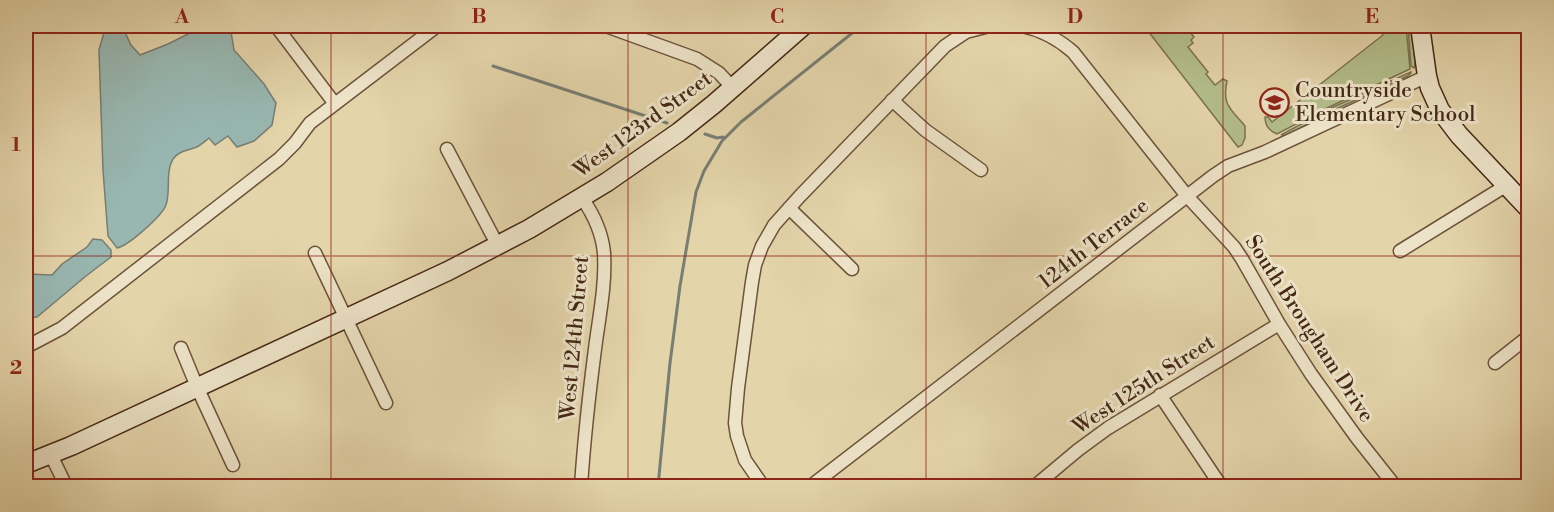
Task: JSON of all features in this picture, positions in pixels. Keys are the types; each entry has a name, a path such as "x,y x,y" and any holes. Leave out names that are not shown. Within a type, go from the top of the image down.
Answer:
{"street":[{"path":"276,26 336,104"},
{"path":"29,342 62,328 270,166 295,143 310,123 437,26"},
{"path":"606,26 698,59 719,73 733,88"},
{"name":"West 123rd Street","path":"26,464 51,455 498,246 582,198 679,132 803,26"},
{"path":"763,486 745,460 740,448 735,410 755,265 768,236 789,208 945,46 966,33 989,26"},
{"name":"South Brougham Drive","path":"1022,26 1044,32 1073,52 1187,196 1234,247 1279,324 1331,402 1395,486"},
{"path":"1420,26 1426,76 1440,111 1459,135 1528,208"},
{"name":"124th Terrace","path":"811,486 1228,166 1265,152 1426,76"},
{"path":"892,100 925,130 981,170"},
{"path":"447,149 498,246"},
{"path":"1400,251 1507,185"},
{"name":"West 124th Street","path":"581,486 589,391 604,276 604,251 600,233 596,220 582,198"},
{"path":"789,208 852,269"},
{"path":"315,253 386,403"},
{"name":"West 125th Street","path":"1035,486 1108,428 1279,324"},
{"path":"1495,363 1528,337"},
{"path":"181,348 233,465"},
{"path":"1160,395 1221,486"},
{"path":"51,455 66,486"}],"green space":[{"path":"1144,26 1185,26 1194,37 1191,40 1193,43 1188,47 1208,72 1206,74 1215,85 1223,79 1227,81 1228,106 1245,126 1245,138 1242,145 1238,147"},
{"path":"1383,26 1406,26 1410,69 1277,134 1270,129 1265,117 1272,122 1383,35"},
{"path":"1408,26 1412,26 1414,68 1411,66"},
{"path":"1411,72 1408,76 1336,109 1287,135 1281,135 1329,109"}],"water":[{"path":"204,26 230,26 234,50 264,84 276,103 272,125 254,141 237,147 228,136 215,145 209,138 198,146 178,154 171,164 167,200 163,210 152,223 117,248 108,236 103,170 99,50 105,29 123,28 131,45 140,55"},
{"path":"93,239 102,240 111,250 111,257 37,317 26,318 27,274 52,275 62,264 87,247"}],"waterway":[{"path":"658,486 680,286 696,192 704,171 722,141 741,122 861,26"},
{"path":"493,66 667,123"},
{"path":"705,134 717,138 723,137"}],"place":[{"name":"Countryside Elementary School","path":"1274,103"}]}
